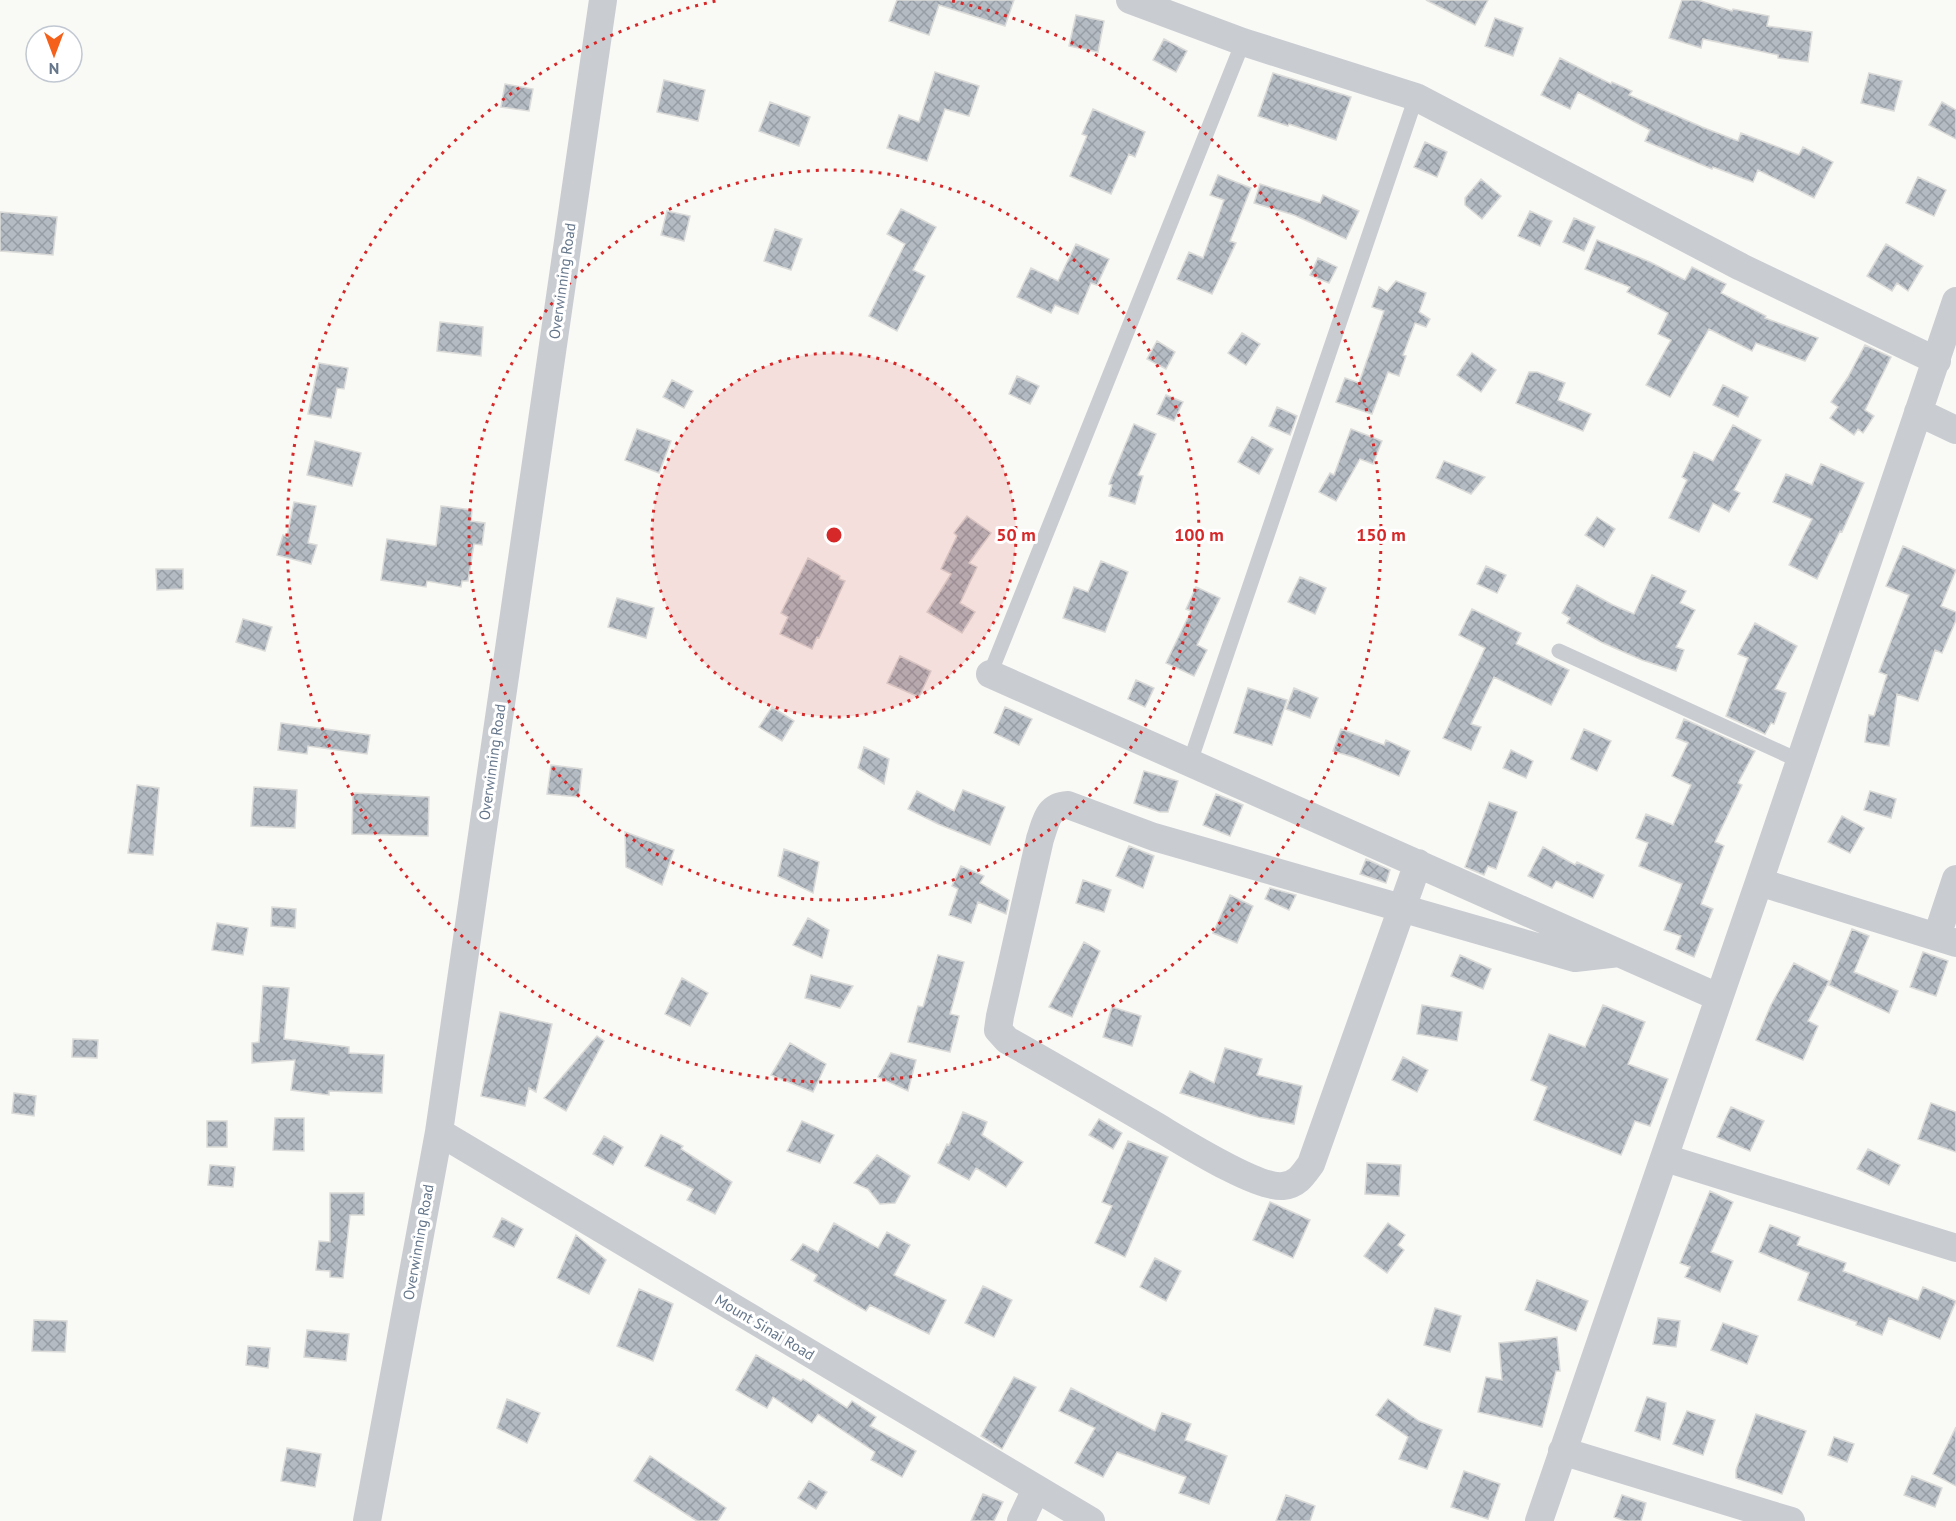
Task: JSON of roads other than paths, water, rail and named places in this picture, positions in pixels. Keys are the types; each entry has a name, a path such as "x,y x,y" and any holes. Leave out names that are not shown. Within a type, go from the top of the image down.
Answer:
{"street":[{"name":"Overwinning Road","path":"367,1521 438,1132 603,0"},
{"path":"1130,0 1243,42 1416,96 1741,267 1937,361"},
{"path":"1539,1521 1665,1158 1718,997 1760,882 1956,301"},
{"path":"1918,412 1956,430"},
{"path":"990,674 1718,997"},
{"path":"1418,863 1401,908 1311,1164 1300,1179 1292,1184 1282,1187 1271,1186 1231,1169 1007,1040 999,1030 1000,1016 1040,839 1050,812 1059,805 1068,805 1154,837 1401,908 1575,958 1619,953"},
{"path":"1760,882 1946,940 1956,879"},
{"name":"Mount Sinai Road","path":"438,1132 1090,1521"},
{"path":"1665,1158 1956,1248"},
{"path":"1562,1451 1791,1521"},
{"path":"1021,1521 1036,1489"}],"lane":[{"path":"990,674 1243,42"},
{"path":"1190,762 1416,96"},
{"path":"1559,651 1800,761"}]}
